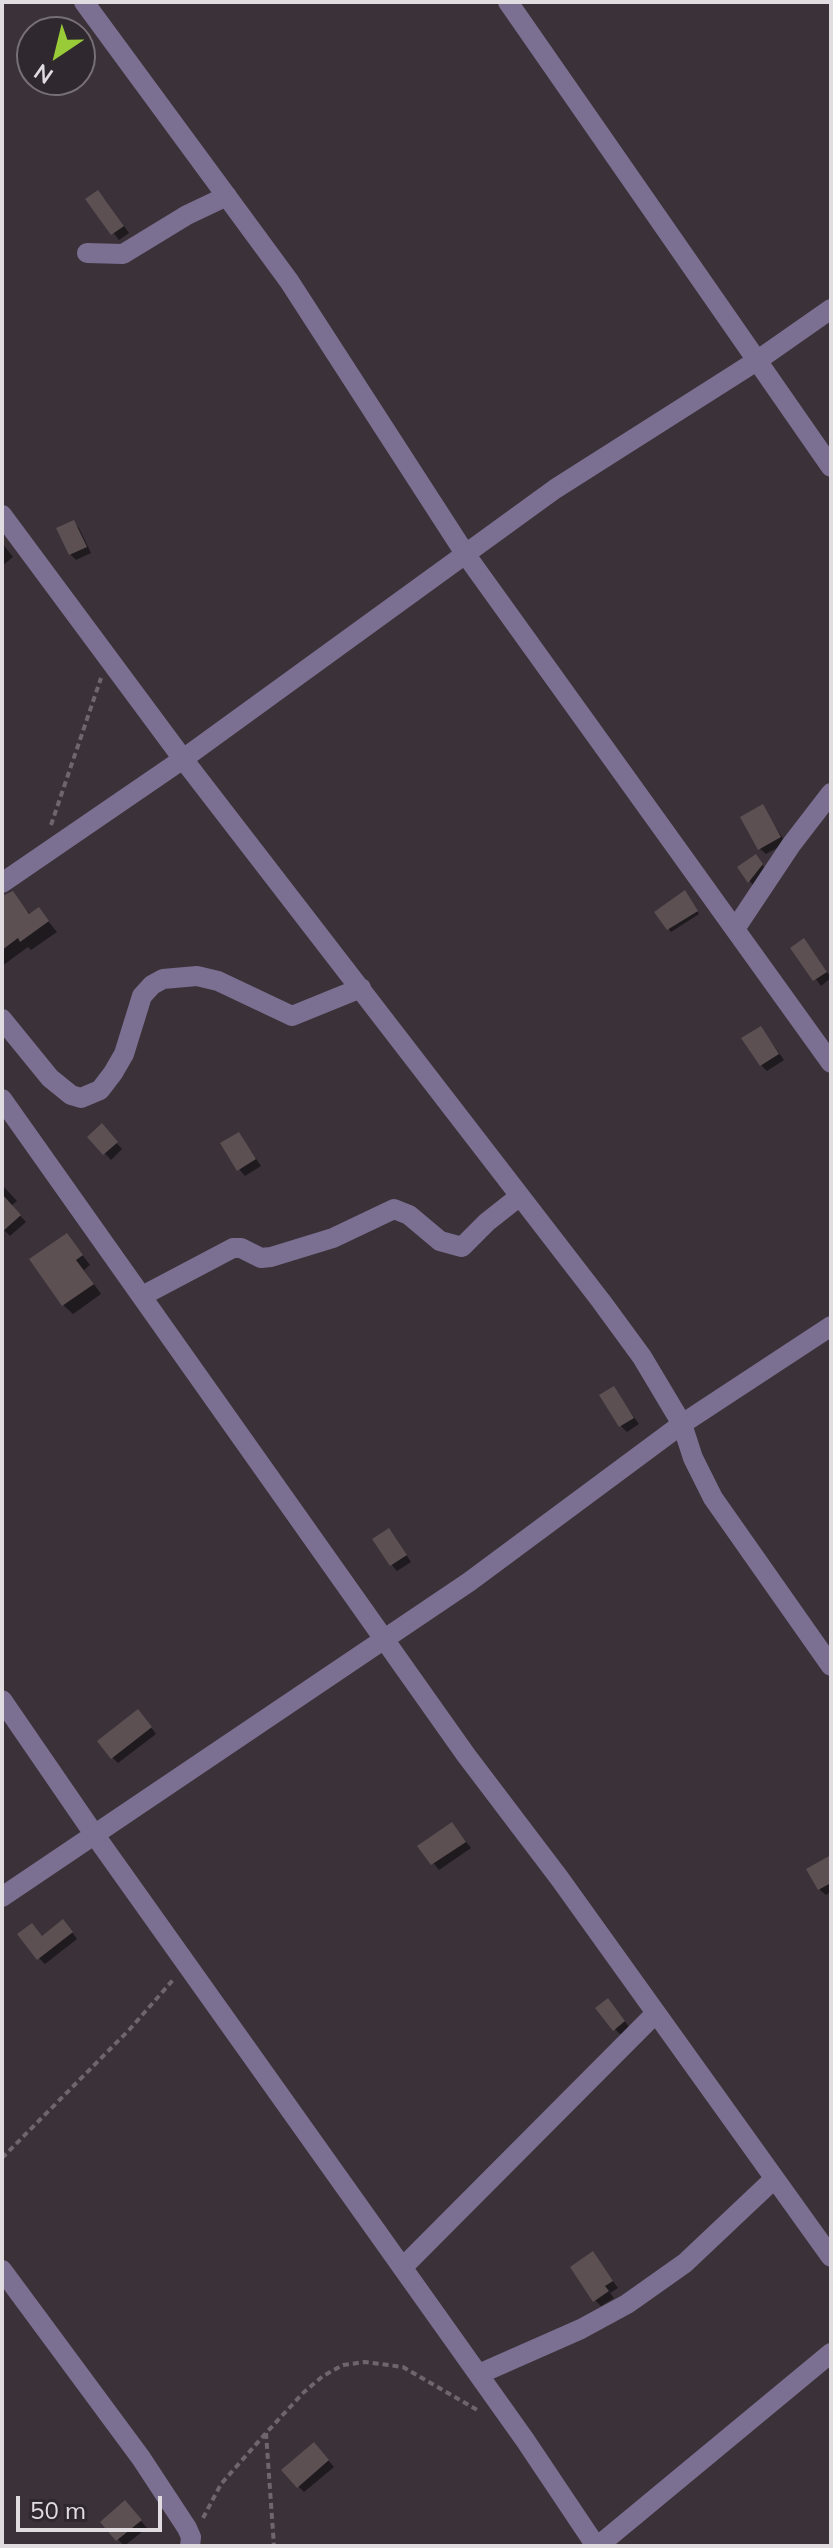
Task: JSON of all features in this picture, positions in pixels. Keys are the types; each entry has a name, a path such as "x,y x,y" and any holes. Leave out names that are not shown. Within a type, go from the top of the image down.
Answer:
{"street":[{"path":"84,2 289,281 466,555 831,1063"},
{"path":"508,2 831,467"},
{"path":"87,253 123,254 187,215 227,196"},
{"path":"2,883 183,759 555,489 758,360 831,309"},
{"path":"2,515 183,759 642,1357 682,1424 693,1458 713,1498 831,1666"},
{"path":"735,929 791,845 831,793"},
{"path":"2,1019 50,1078 71,1095 81,1098 100,1090 113,1073 124,1054 142,996 163,979 197,976 218,981 292,1016 361,988"},
{"path":"2,1099 383,1638 831,2257"},
{"path":"142,1296 233,1248 241,1248 261,1258 271,1257 333,1238 394,1209 405,1212 440,1241 461,1247 520,1196"},
{"path":"2,1897 469,1582 682,1424 831,1326"},
{"path":"2,1700 479,2374 597,2546 831,2353"},
{"path":"403,2267 656,2013"},
{"path":"479,2374 581,2329 627,2304 685,2263 774,2179"},
{"path":"2,2270 141,2458 187,2528 192,2544"}],"path":[{"path":"42,856 58,799 92,710 107,657"},
{"path":"2,2158 129,2030 188,1963"},
{"path":"192,2544 221,2484 304,2392 343,2365 387,2363 411,2370 489,2418"},
{"path":"266,2433 274,2546"}],"building":[{"path":"98,190 124,226 111,235 85,199"},
{"path":"74,520 87,547 69,555 56,528"},
{"path":"763,804 781,837 758,850 740,817"},
{"path":"756,854 763,864 748,883 737,867"},
{"path":"685,890 698,911 667,930 654,912"},
{"path":"13,891 29,914 39,907 49,921 20,942 18,938 2,950 2,896"},
{"path":"804,938 827,972 813,981 790,948"},
{"path":"761,1026 779,1054 760,1066 741,1038"},
{"path":"102,1123 118,1142 103,1155 87,1137"},
{"path":"239,1132 256,1159 237,1171 220,1143"},
{"path":"2,1194 21,1215 2,1232"},
{"path":"67,1233 83,1255 76,1260 94,1284 62,1306 29,1259"},
{"path":"614,1386 634,1418 619,1427 599,1395"},
{"path":"389,1528 407,1555 390,1566 372,1539"},
{"path":"138,1709 152,1727 111,1759 97,1741"},
{"path":"452,1822 466,1842 431,1865 417,1846"},
{"path":"831,1855 831,1883 818,1890 806,1869"},
{"path":"63,1919 73,1932 37,1960 17,1934 32,1923 42,1936"},
{"path":"608,1998 625,2021 613,2031 595,2008"},
{"path":"593,2251 613,2281 605,2286 609,2291 593,2302 570,2267"},
{"path":"314,2442 329,2460 297,2488 281,2470"},
{"path":"125,2500 142,2520 116,2541 100,2522"}]}
